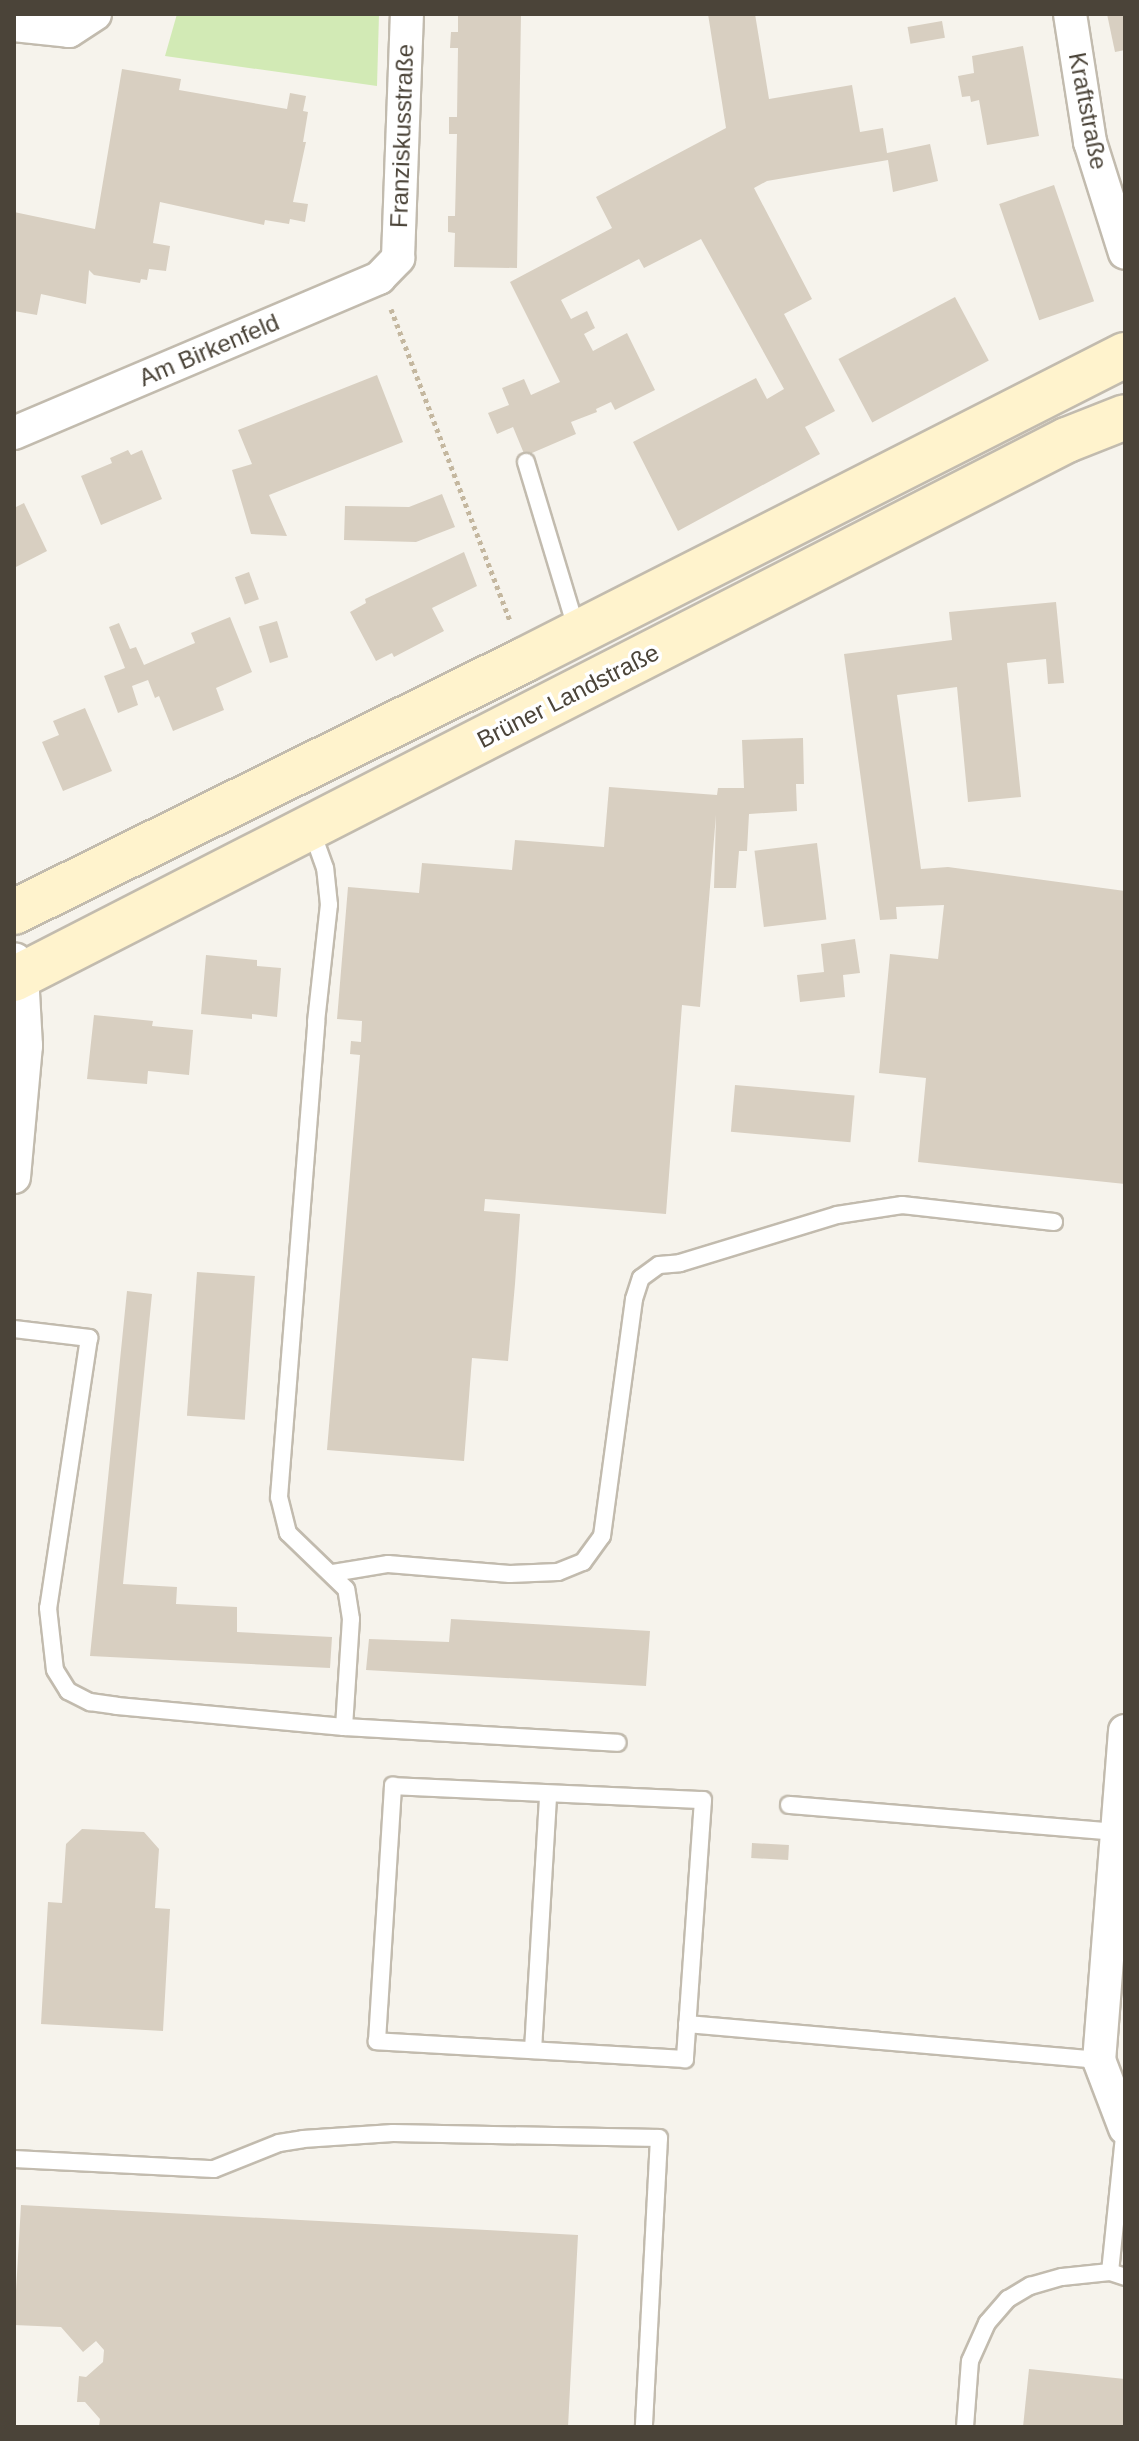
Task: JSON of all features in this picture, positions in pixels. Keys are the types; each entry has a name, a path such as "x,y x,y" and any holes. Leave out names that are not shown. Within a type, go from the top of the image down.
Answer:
{"main road":[{"path":"14,912 524,660 1125,355"},
{"name":"Brüner Landstraße","path":"17,970 311,828 1067,440 1125,417"}],"street":[{"path":"14,25 69,31 95,14"},
{"name":"Franziskusstraße","path":"388,268 407,14"},
{"name":"Kraftstraße","path":"1070,14 1090,142 1125,253"},
{"name":"Am Birkenfeld","path":"14,433 388,268"},
{"path":"14,1177 26,1046 17,970"},
{"path":"1125,1731 1099,2060 1125,2128"}],"lane":[{"path":"526,462 578,632"},
{"path":"311,828 325,868 329,905 316,1022 279,1497 288,1533 333,1573 346,1589 351,1619 344,1727"},
{"path":"333,1573 388,1564 510,1574 558,1572 583,1562 602,1536 634,1299 641,1278 659,1265 680,1263 837,1215 902,1205 1054,1222"},
{"path":"14,1329 89,1338 48,1608 55,1670 68,1691 90,1702 117,1706 344,1727 618,1743"},
{"path":"393,1786 703,1800 687,2024 685,2059 377,2041 393,1786"},
{"path":"533,2050 548,1794"},
{"path":"789,1805 1115,1832"},
{"path":"687,2024 1099,2060"},
{"path":"965,2427 970,2361 987,2323 1008,2299 1030,2286 1051,2280 1118,2274 1125,2128"},
{"path":"14,2159 214,2169 279,2143 314,2138 393,2133 659,2138 644,2427"}],"path":[{"path":"388,268 524,660"}],"green space":[{"path":"177,14 379,14 377,86 165,56"}],"building":[{"path":"458,14 521,14 517,268 454,267 455,233 448,232 448,216 455,216 457,134 449,134 449,117 457,117 458,48 450,48 451,32 458,32"},
{"path":"708,14 755,14 769,99 852,85 860,132 883,128 887,153 930,144 938,181 893,192 888,160 767,181 754,188 812,299 784,314 835,411 805,427 820,454 678,531 633,442 756,378 767,399 784,389 701,239 644,268 639,259 561,300 571,319 587,311 595,328 584,334 593,351 627,333 655,390 615,410 611,402 596,409 597,412 571,422 576,434 525,456 513,427 497,434 488,413 509,405 502,388 524,379 531,395 560,382 510,282 612,228 596,197 726,128"},
{"path":"1107,14 1125,14 1125,50 1115,52"},
{"path":"942,21 945,38 910,44 908,27"},
{"path":"1023,46 1039,136 987,145 979,100 971,102 970,96 962,97 958,76 974,73 972,56"},
{"path":"122,69 181,79 179,90 287,109 290,93 306,96 303,111 308,112 303,142 306,142 293,202 308,204 305,222 290,219 289,224 265,220 264,225 160,202 153,243 170,246 166,271 149,269 147,280 141,279 140,283 94,275 89,270 86,304 41,294 37,315 14,311 14,212 95,229"},
{"path":"1054,185 1094,301 1039,320 999,204"},
{"path":"955,297 989,361 872,423 838,359"},
{"path":"377,375 403,442 269,495 287,536 251,534 232,470 252,464 238,430"},
{"path":"128,450 131,455 142,450 162,499 101,525 81,476 112,463 110,458"},
{"path":"442,494 455,527 416,542 344,540 345,506 409,507"},
{"path":"24,503 47,551 14,568 14,508"},
{"path":"464,552 477,586 432,608 444,631 394,657 392,653 376,661 350,612 366,603 365,599"},
{"path":"249,572 259,599 245,604 235,577"},
{"path":"1056,602 1064,683 1048,684 1046,659 1007,663 1021,797 968,802 957,687 897,695 921,869 948,867 1125,891 1125,1184 918,1162 926,1078 879,1073 890,954 938,959 944,905 896,907 897,919 880,920 844,654 952,640 949,612"},
{"path":"230,617 252,672 216,688 224,710 173,731 159,696 155,698 148,680 132,686 138,705 118,713 104,676 125,668 109,627 119,623 130,649 136,647 144,665 195,643 191,633"},
{"path":"277,621 288,657 270,663 259,627"},
{"path":"85,708 112,771 63,791 42,742 59,735 53,721"},
{"path":"803,738 804,784 796,784 797,811 749,814 747,851 739,851 736,888 714,888 716,815 700,1007 682,1005 666,1214 485,1199 484,1211 520,1214 515,1284 508,1361 472,1358 464,1461 327,1450 360,1055 350,1054 351,1041 361,1042 362,1021 337,1019 348,887 419,893 422,863 512,870 515,840 604,847 609,787 717,795 718,788 744,788 742,740"},
{"path":"817,843 826,919 764,927 754,851"},
{"path":"855,939 860,973 843,975 845,997 800,1002 797,975 824,972 821,944"},
{"path":"206,955 257,960 257,966 281,968 277,1017 252,1014 252,1019 201,1014"},
{"path":"94,1015 153,1021 152,1026 193,1030 189,1075 148,1071 147,1084 87,1079"},
{"path":"735,1085 855,1095 850,1142 731,1132"},
{"path":"197,1272 255,1276 245,1420 187,1416"},
{"path":"127,1291 152,1294 123,1584 177,1587 176,1604 237,1607 237,1632 332,1637 330,1668 90,1656"},
{"path":"451,1619 650,1631 646,1686 366,1670 369,1639 449,1642"},
{"path":"82,1829 144,1832 159,1849 155,1908 170,1909 163,2031 41,2024 48,1902 62,1903 66,1844"},
{"path":"752,1843 789,1845 788,1860 751,1858"},
{"path":"21,2205 578,2235 568,2427 99,2427 100,2419 85,2402 77,2402 79,2376 86,2377 103,2362 104,2350 96,2341 83,2352 61,2327 14,2325"},
{"path":"1029,2369 1125,2379 1125,2427 1023,2427"}]}
